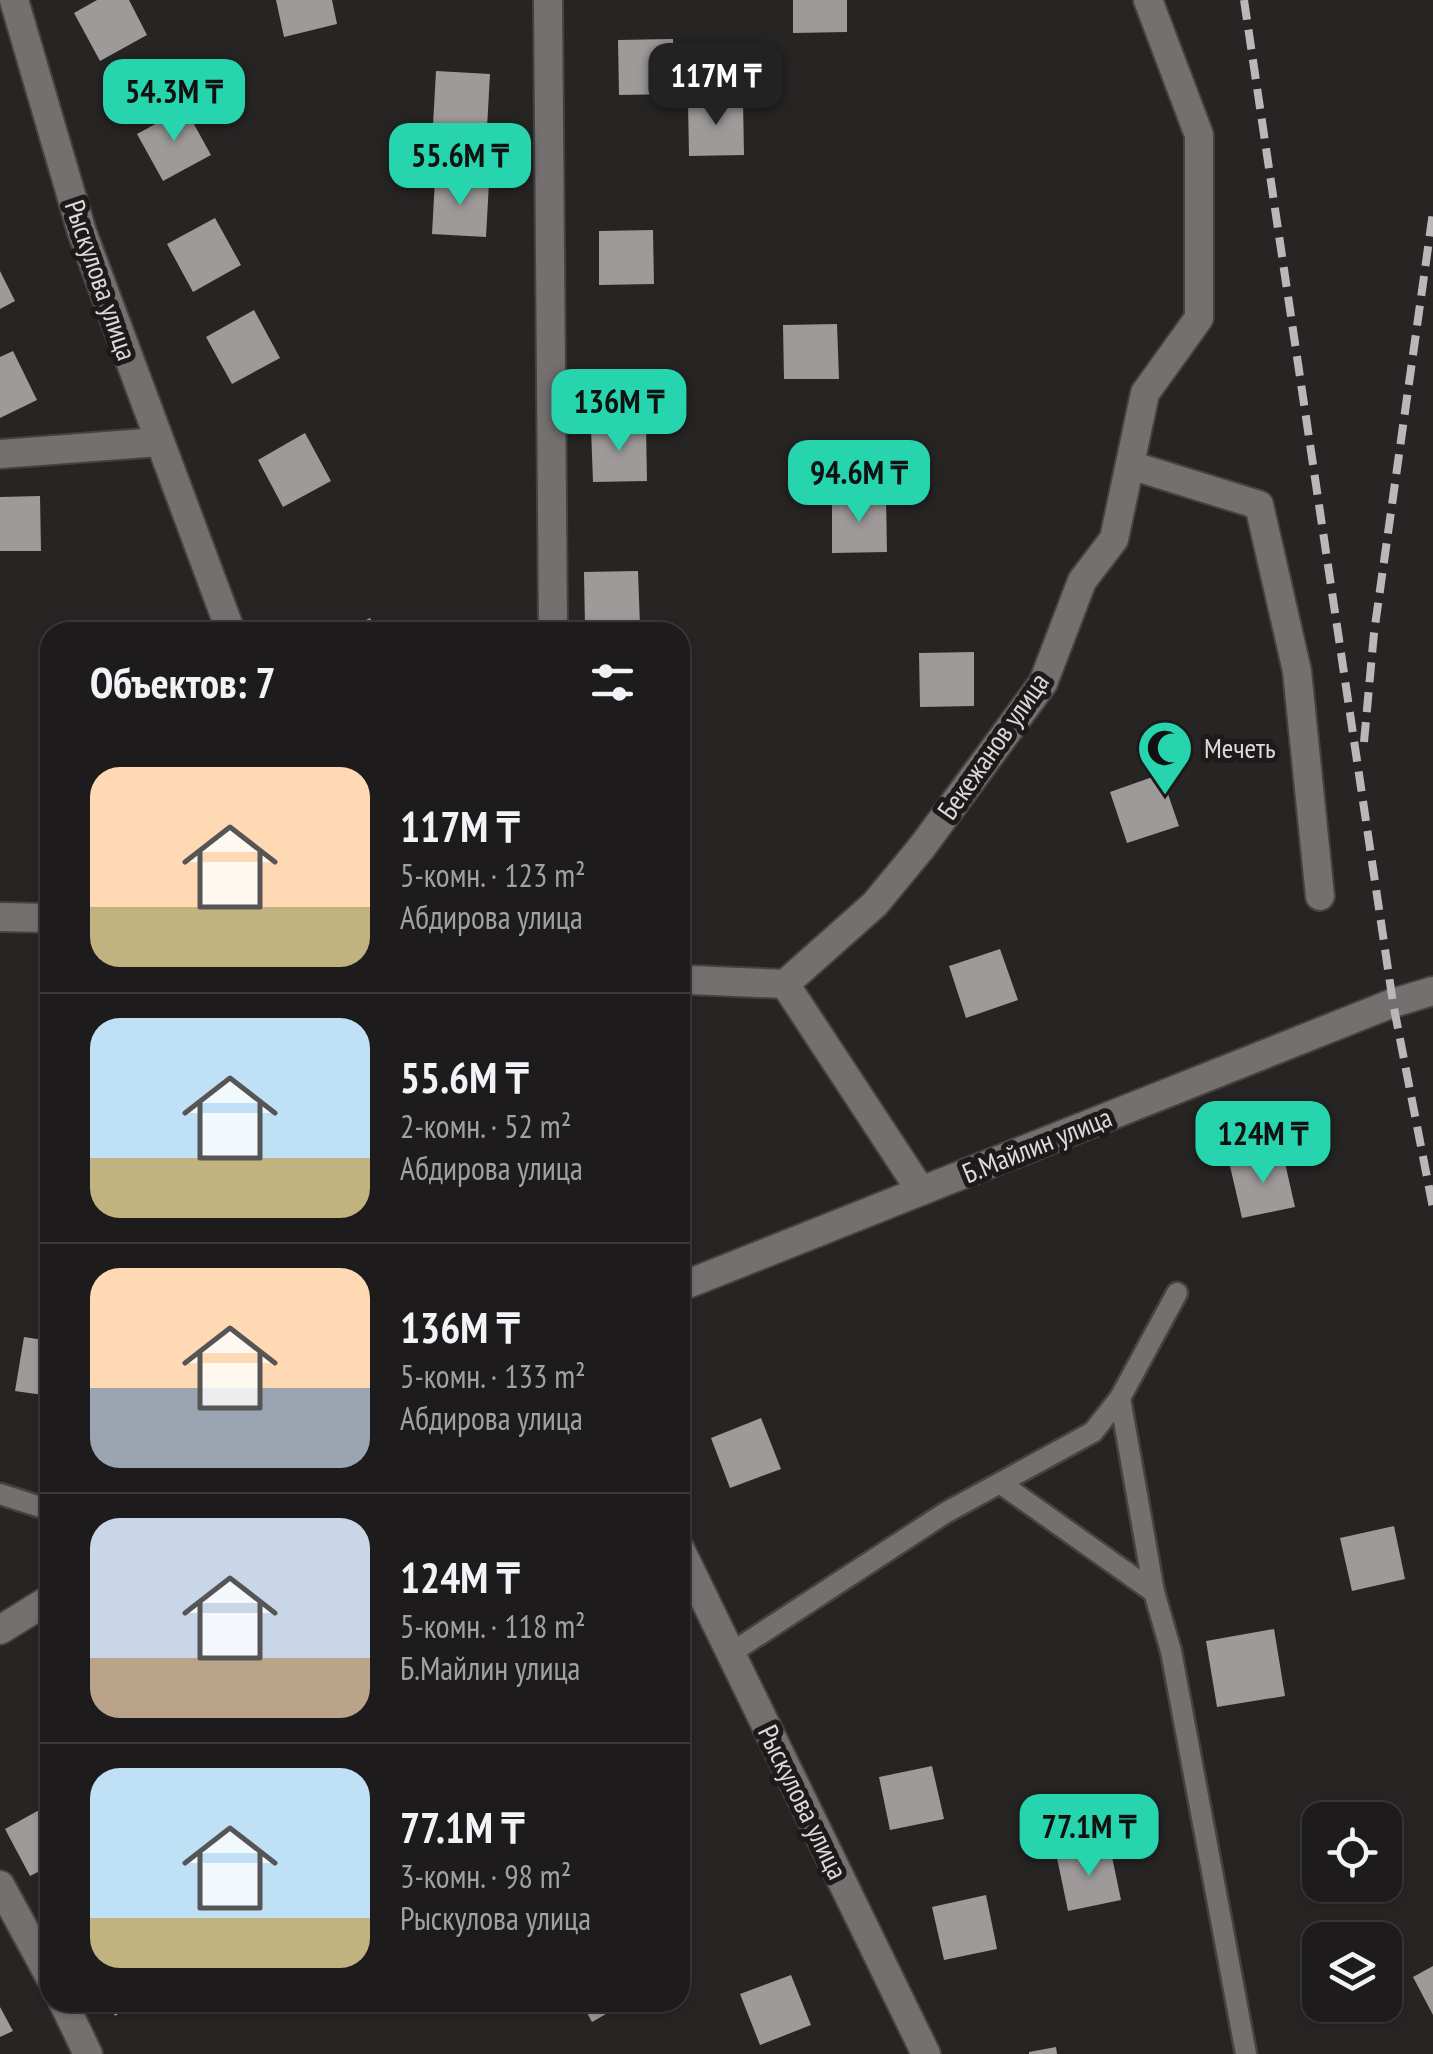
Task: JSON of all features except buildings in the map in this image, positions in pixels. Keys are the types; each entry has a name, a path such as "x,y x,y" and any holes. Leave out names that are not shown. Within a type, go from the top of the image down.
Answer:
{"street":[{"name":"Рыскулова улица","path":"14,0 82,232 228,622"},
{"path":"548,0 553,622"},
{"name":"Бекежанов улица","path":"785,984 875,904 1043,683 1082,581 1114,538 1145,392 1199,318 1198,135 1148,0"},
{"path":"0,454 159,442"},
{"path":"1130,465 1259,505 1297,670 1320,896"},
{"path":"0,916 40,918"},
{"path":"690,980 785,984 921,1192"},
{"name":"Б.Майлин улица","path":"690,1284 1394,1002 1433,991"},
{"name":"Рыскулова улица","path":"690,1570 926,2054"},
{"path":"0,1630 40,1605"},
{"path":"0,1886 40,1959"},
{"path":"67,2012 88,2054"}],"lane":[{"path":"731,1653 944,1512 1093,1432 1120,1398 1177,1293"},
{"path":"1120,1398 1154,1592 1171,1651 1246,2054"},
{"path":"1000,1483 1154,1592"},
{"path":"0,1494 40,1507"}],"railway":[{"path":"1244,0 1393,1003 1433,1208"},
{"path":"1364,742 1374,633 1433,212"}],"place":[{"name":"Мечеть","path":"1165,797"}]}
